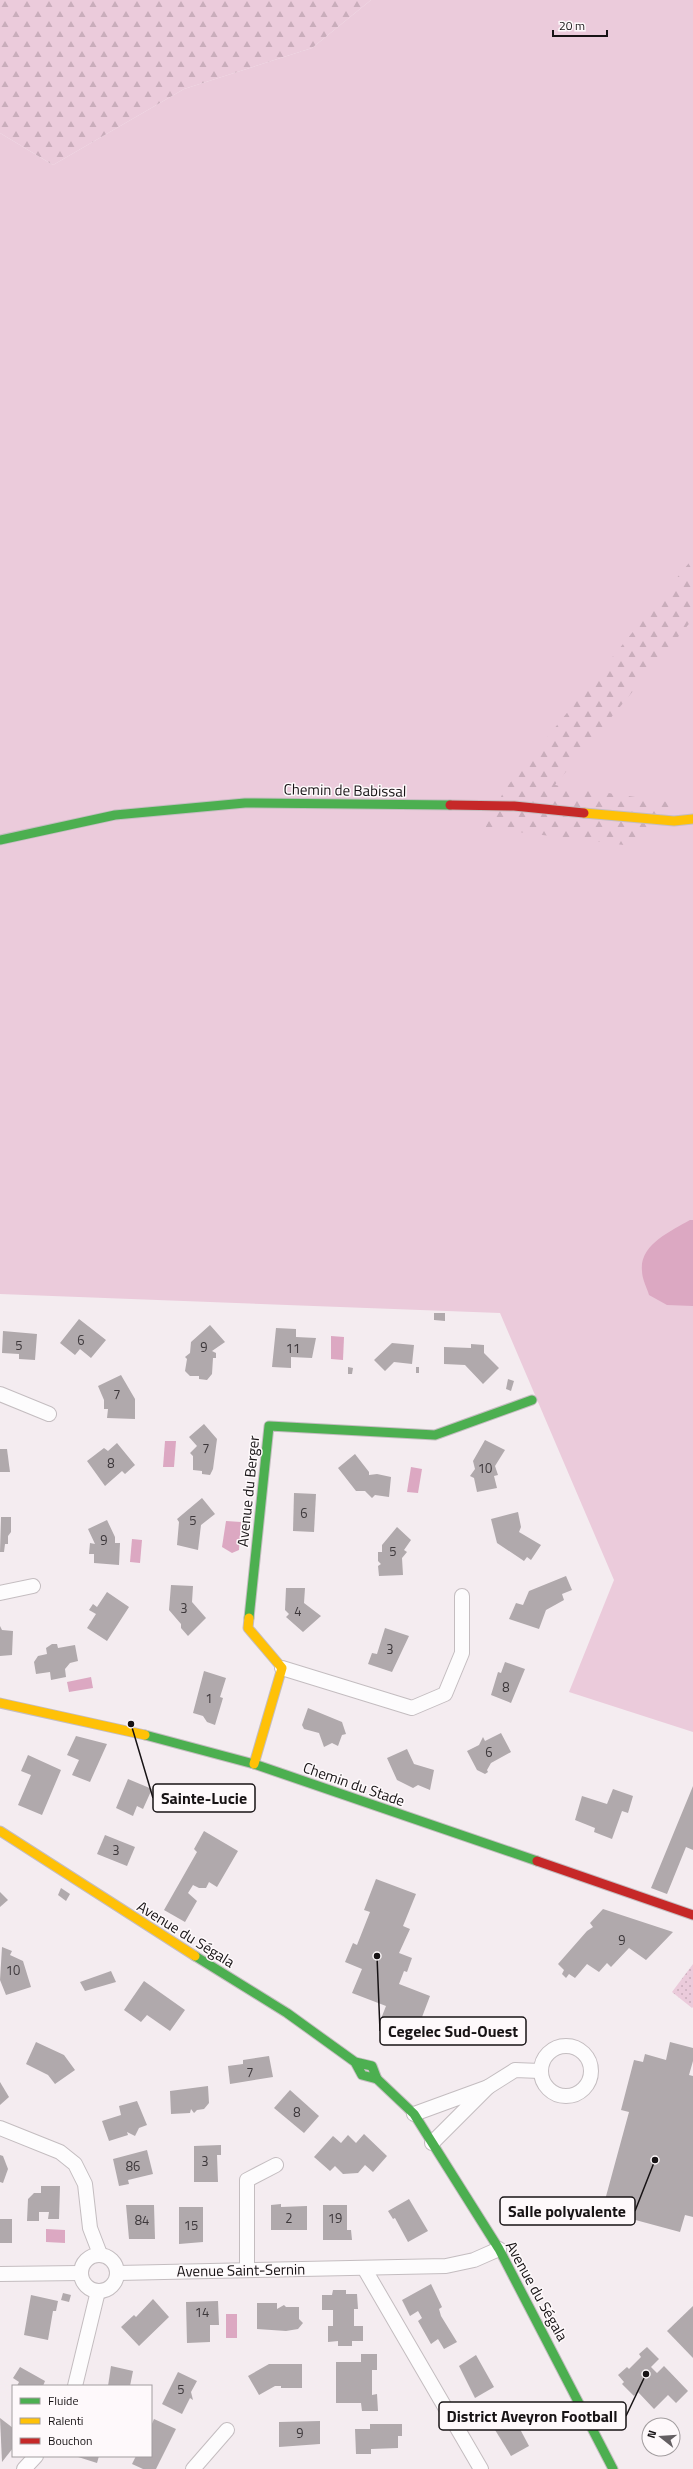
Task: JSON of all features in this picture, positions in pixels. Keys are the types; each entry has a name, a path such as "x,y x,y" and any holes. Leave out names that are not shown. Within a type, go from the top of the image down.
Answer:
{"street":[{"name":"Chemin de Babissal","path":"0,840 115,814 245,803 514,806 674,821 693,819"},
{"path":"0,1394 49,1414"},
{"name":"Avenue du Berger","path":"282,1668 248,1628 269,1426 434,1435 532,1400"},
{"path":"0,1593 33,1586"},
{"path":"254,1764 282,1668 412,1708 445,1694 462,1653 462,1596"},
{"name":"Chemin du Stade","path":"0,1703 174,1741 254,1764 693,1915"},
{"name":"Avenue du Ségala","path":"0,1831 88,1889 286,2013 354,2062 362,2075 377,2079 414,2114 499,2249 613,2469"},
{"path":"414,2114 488,2087 515,2070 540,2072"},
{"path":"432,2143 488,2087"},
{"path":"0,2128 60,2152 75,2164 85,2184 90,2228 100,2254 114,2262 118,2273 114,2284 104,2291 98,2291 84,2284 80,2273 81,2267 88,2258 100,2254"},
{"path":"247,2268 248,2180 276,2165"},
{"name":"Avenue Saint-Sernin","path":"118,2273 247,2268 446,2266 474,2260 499,2249"},
{"path":"364,2268 481,2469"},
{"path":"0,2274 80,2273"},
{"path":"75,2385 98,2291"},
{"path":"193,2469 227,2430"},
{"path":"24,2469 35,2457"}],"green space":[{"path":"0,0 371,0 312,48 184,89 53,165 0,133"},
{"path":"371,0 693,0 693,1732 569,1692 614,1580 500,1313 0,1294 0,133 53,165 184,89 312,48"},
{"path":"693,558 693,619 555,785 682,804 632,846 485,828 505,789"},
{"path":"693,1964 693,2007 692,2008 672,1992"}],"shaded area":[{"path":"690,1220 693,1220 693,1306 667,1305 649,1295 643,1277 642,1262 651,1246 666,1234"},
{"path":"331,1336 344,1337 343,1360 331,1359"},
{"path":"165,1441 176,1441 174,1467 163,1467"},
{"path":"411,1467 422,1469 418,1493 407,1492"},
{"path":"226,1521 241,1522 239,1550 232,1553 222,1547"},
{"path":"132,1539 142,1540 140,1563 130,1562"},
{"path":"91,1677 93,1688 69,1692 67,1682"},
{"path":"46,2229 65,2230 65,2243 46,2242"},
{"path":"226,2314 237,2314 237,2338 226,2338"}],"building":[{"path":"434,1313 445,1313 445,1321 434,1320"},
{"path":"79,1319 106,1340 91,1358 80,1349 75,1355 60,1343"},
{"path":"210,1325 225,1342 212,1351 216,1353 216,1358 213,1358 212,1374 207,1380 199,1379 199,1376 190,1376 185,1371 187,1359 185,1357 190,1353 191,1342"},
{"path":"276,1328 296,1329 296,1337 316,1338 312,1358 291,1357 291,1368 272,1367"},
{"path":"3,1331 37,1334 35,1360 19,1359 19,1354 2,1353"},
{"path":"392,1343 414,1345 412,1364 394,1362 385,1371 374,1360"},
{"path":"471,1344 484,1345 484,1353 499,1368 483,1384 465,1365 444,1364 444,1347 471,1348"},
{"path":"348,1367 353,1368 352,1374 348,1374"},
{"path":"416,1367 419,1367 419,1373 416,1373"},
{"path":"121,1375 135,1399 135,1419 107,1418 108,1409 104,1409 104,1400 98,1386"},
{"path":"508,1379 514,1381 511,1391 506,1389"},
{"path":"204,1424 217,1439 213,1469 210,1475 202,1474 202,1471 193,1470 193,1456 190,1453 197,1446 189,1437"},
{"path":"485,1440 505,1450 495,1466 498,1475 494,1476 497,1488 477,1492 474,1478 470,1476 475,1469 473,1461"},
{"path":"117,1443 135,1465 125,1474 122,1471 105,1486 87,1461 104,1448 108,1451"},
{"path":"0,1449 7,1449 10,1472 0,1472"},
{"path":"355,1454 369,1472 369,1475 377,1474 391,1477 389,1497 375,1495 372,1498 365,1491 356,1491 338,1468"},
{"path":"294,1493 316,1494 314,1532 293,1531"},
{"path":"202,1498 215,1514 201,1525 198,1550 177,1545 179,1522 177,1519"},
{"path":"518,1512 521,1527 519,1532 541,1545 531,1560 527,1557 524,1561 497,1543 491,1519"},
{"path":"1,1517 11,1517 11,1532 8,1536 8,1544 5,1544 4,1552 0,1552"},
{"path":"107,1520 115,1537 115,1543 120,1543 119,1565 94,1563 94,1554 89,1554 90,1543 95,1544 88,1529"},
{"path":"397,1527 411,1540 404,1550 407,1552 402,1558 403,1575 379,1576 378,1566 381,1564 378,1561 378,1552 382,1552 382,1545"},
{"path":"566,1576 572,1590 562,1594 564,1600 546,1610 539,1629 509,1619 516,1603 523,1605 529,1591"},
{"path":"171,1585 193,1586 192,1602 206,1618 188,1636 181,1628 181,1624 169,1610"},
{"path":"286,1588 305,1588 304,1603 321,1616 303,1632 286,1617 289,1614 285,1610"},
{"path":"107,1592 129,1607 107,1641 87,1628 96,1614 89,1610 93,1604 97,1607"},
{"path":"0,1626 2,1630 13,1631 12,1655 0,1656"},
{"path":"385,1628 409,1636 392,1672 368,1664 372,1653 377,1654"},
{"path":"52,1644 57,1644 58,1648 75,1645 78,1661 70,1663 65,1669 66,1677 51,1680 50,1672 36,1674 34,1662 38,1656 47,1654 46,1648"},
{"path":"505,1662 525,1669 511,1703 491,1695 498,1672 501,1673"},
{"path":"204,1671 226,1678 220,1697 223,1698 215,1725 207,1722 203,1716 193,1713"},
{"path":"308,1708 342,1722 346,1734 342,1735 338,1746 332,1743 324,1747 319,1733 304,1729 302,1725"},
{"path":"501,1733 511,1752 491,1763 487,1770 488,1772 485,1774 477,1770 467,1751 479,1745 483,1737 485,1741"},
{"path":"76,1736 107,1744 90,1782 72,1775 79,1760 67,1755"},
{"path":"407,1749 414,1764 434,1770 430,1790 418,1785 413,1788 397,1780 387,1758"},
{"path":"28,1755 61,1770 42,1815 18,1805 31,1775 21,1771"},
{"path":"128,1779 152,1789 143,1809 137,1806 133,1816 116,1808"},
{"path":"693,1786 693,1850 686,1847 667,1894 651,1888"},
{"path":"613,1789 633,1796 628,1813 622,1811 612,1839 594,1832 595,1828 575,1820 582,1796 607,1804"},
{"path":"204,1831 238,1851 217,1887 209,1882 206,1888 199,1888 193,1885 188,1893 197,1901 185,1922 164,1910 197,1852 194,1849"},
{"path":"105,1835 135,1847 127,1866 97,1854"},
{"path":"376,1879 416,1894 403,1926 410,1929 399,1953 412,1958 407,1972 404,1971 399,1984 430,1996 419,2025 413,2022 411,2029 403,2025 400,2033 379,2024 386,2006 352,1993 362,1969 345,1962 353,1943 357,1945 370,1912 364,1910"},
{"path":"61,1888 70,1894 66,1901 58,1895"},
{"path":"0,1892 8,1900 0,1907"},
{"path":"603,1909 673,1932 646,1960 629,1948 611,1967 607,1963 599,1972 587,1964 575,1978 569,1974 566,1978 562,1974 564,1970 558,1964 587,1931 593,1927 590,1923"},
{"path":"2,1947 12,1951 10,1955 23,1961 31,1987 6,1995 0,1980"},
{"path":"111,1971 116,1982 85,1991 80,1982"},
{"path":"144,1981 185,2010 170,2031 147,2015 141,2022 124,2010"},
{"path":"36,2042 64,2055 75,2070 55,2084 48,2075 26,2064"},
{"path":"670,2042 693,2048 693,2061 689,2075 693,2076 693,2217 685,2215 680,2232 602,2211 629,2112 621,2110 634,2060 643,2062 645,2054 666,2060"},
{"path":"269,2056 273,2077 230,2084 228,2066 243,2064 243,2060"},
{"path":"0,2082 9,2097 0,2105"},
{"path":"208,2086 209,2103 204,2109 197,2110 194,2113 191,2109 190,2113 171,2114 170,2091"},
{"path":"290,2090 319,2116 304,2133 274,2108"},
{"path":"137,2101 147,2125 139,2128 135,2136 127,2132 128,2135 109,2141 102,2121 121,2115 119,2106"},
{"path":"364,2134 387,2156 373,2172 365,2165 358,2173 343,2174 335,2166 330,2171 314,2157 333,2136 341,2143 348,2135 356,2143"},
{"path":"221,2145 221,2155 217,2155 218,2182 194,2182 194,2146"},
{"path":"147,2150 153,2174 128,2180 129,2184 119,2186 113,2159"},
{"path":"0,2155 3,2156 8,2169 3,2183 0,2182"},
{"path":"41,2186 60,2186 59,2219 48,2219 49,2212 39,2212 39,2221 27,2221 28,2199 34,2193 41,2193"},
{"path":"409,2199 428,2231 408,2242 395,2218 393,2219 388,2211"},
{"path":"281,2204 281,2207 307,2206 307,2230 271,2230 271,2205"},
{"path":"126,2205 154,2205 155,2239 129,2239"},
{"path":"323,2205 347,2205 347,2230 351,2230 352,2240 323,2240"},
{"path":"179,2207 203,2207 203,2242 179,2244"},
{"path":"0,2219 12,2219 12,2243 0,2243"},
{"path":"431,2284 442,2307 439,2309 441,2316 457,2342 444,2349 438,2339 431,2344 418,2321 422,2318 418,2311 410,2316 402,2300"},
{"path":"333,2290 346,2290 346,2294 357,2294 358,2309 354,2309 354,2326 363,2326 363,2341 352,2341 352,2346 338,2346 338,2341 328,2342 328,2326 333,2326 333,2310 322,2310 322,2295 332,2295"},
{"path":"63,2293 71,2295 69,2302 61,2300"},
{"path":"31,2295 58,2301 56,2311 53,2311 48,2340 24,2335"},
{"path":"153,2299 169,2317 139,2346 121,2327 134,2315 136,2317"},
{"path":"218,2301 219,2325 210,2325 210,2342 187,2343 186,2302"},
{"path":"257,2303 277,2303 277,2309 284,2305 286,2307 299,2307 299,2319 303,2323 298,2329 286,2331 257,2329"},
{"path":"693,2306 693,2358 667,2331"},
{"path":"647,2347 659,2359 651,2367 657,2373 664,2366 688,2391 676,2403 668,2395 654,2409 638,2392 634,2396 622,2384 624,2382 618,2375 627,2367 629,2369 641,2357 639,2354"},
{"path":"361,2354 377,2354 377,2370 372,2370 372,2395 377,2394 378,2411 362,2411 361,2403 336,2403 336,2362 361,2362"},
{"path":"476,2355 494,2387 475,2398 459,2366"},
{"path":"269,2364 302,2364 302,2388 281,2388 281,2386 275,2386 259,2395 248,2376"},
{"path":"111,2366 133,2371 130,2385 108,2385"},
{"path":"20,2367 45,2381 43,2385 18,2385 19,2382 13,2378"},
{"path":"178,2372 197,2381 191,2392 193,2400 190,2398 182,2414 162,2404"},
{"path":"512,2414 529,2446 511,2456 492,2425"},
{"path":"0,2418 12,2427 12,2449 2,2462"},
{"path":"154,2419 176,2429 156,2469 143,2469 132,2464 136,2457 152,2457 152,2424"},
{"path":"320,2421 320,2444 279,2447 279,2422"},
{"path":"370,2424 402,2424 402,2436 398,2436 398,2448 371,2449 371,2454 356,2454 355,2429 370,2429"},
{"path":"78,2457 99,2457 97,2463"}],"traffic: fast":[{"path":"0,840 115,815 245,803 450,805"},
{"path":"249,1618 269,1426 435,1435 532,1400"},
{"path":"145,1735 254,1764 537,1861"},
{"path":"195,1956 287,2013 355,2062 362,2075 377,2079 372,2066 355,2062"},
{"path":"377,2079 414,2114 499,2249 613,2469"}],"traffic: slow":[{"path":"584,813 674,821 693,819"},
{"path":"249,1618 248,1628 282,1668 254,1764"},
{"path":"0,1703 145,1735"},
{"path":"0,1831 195,1956"}],"traffic: jam":[{"path":"450,805 514,806 584,813"},
{"path":"537,1861 693,1915"}],"place":[{"name":"Sainte-Lucie","path":"131,1724"},
{"name":"Cegelec Sud-Ouest","path":"377,1956"},
{"name":"Salle polyvalente","path":"655,2160"},
{"name":"District Aveyron Football","path":"646,2374"}]}
